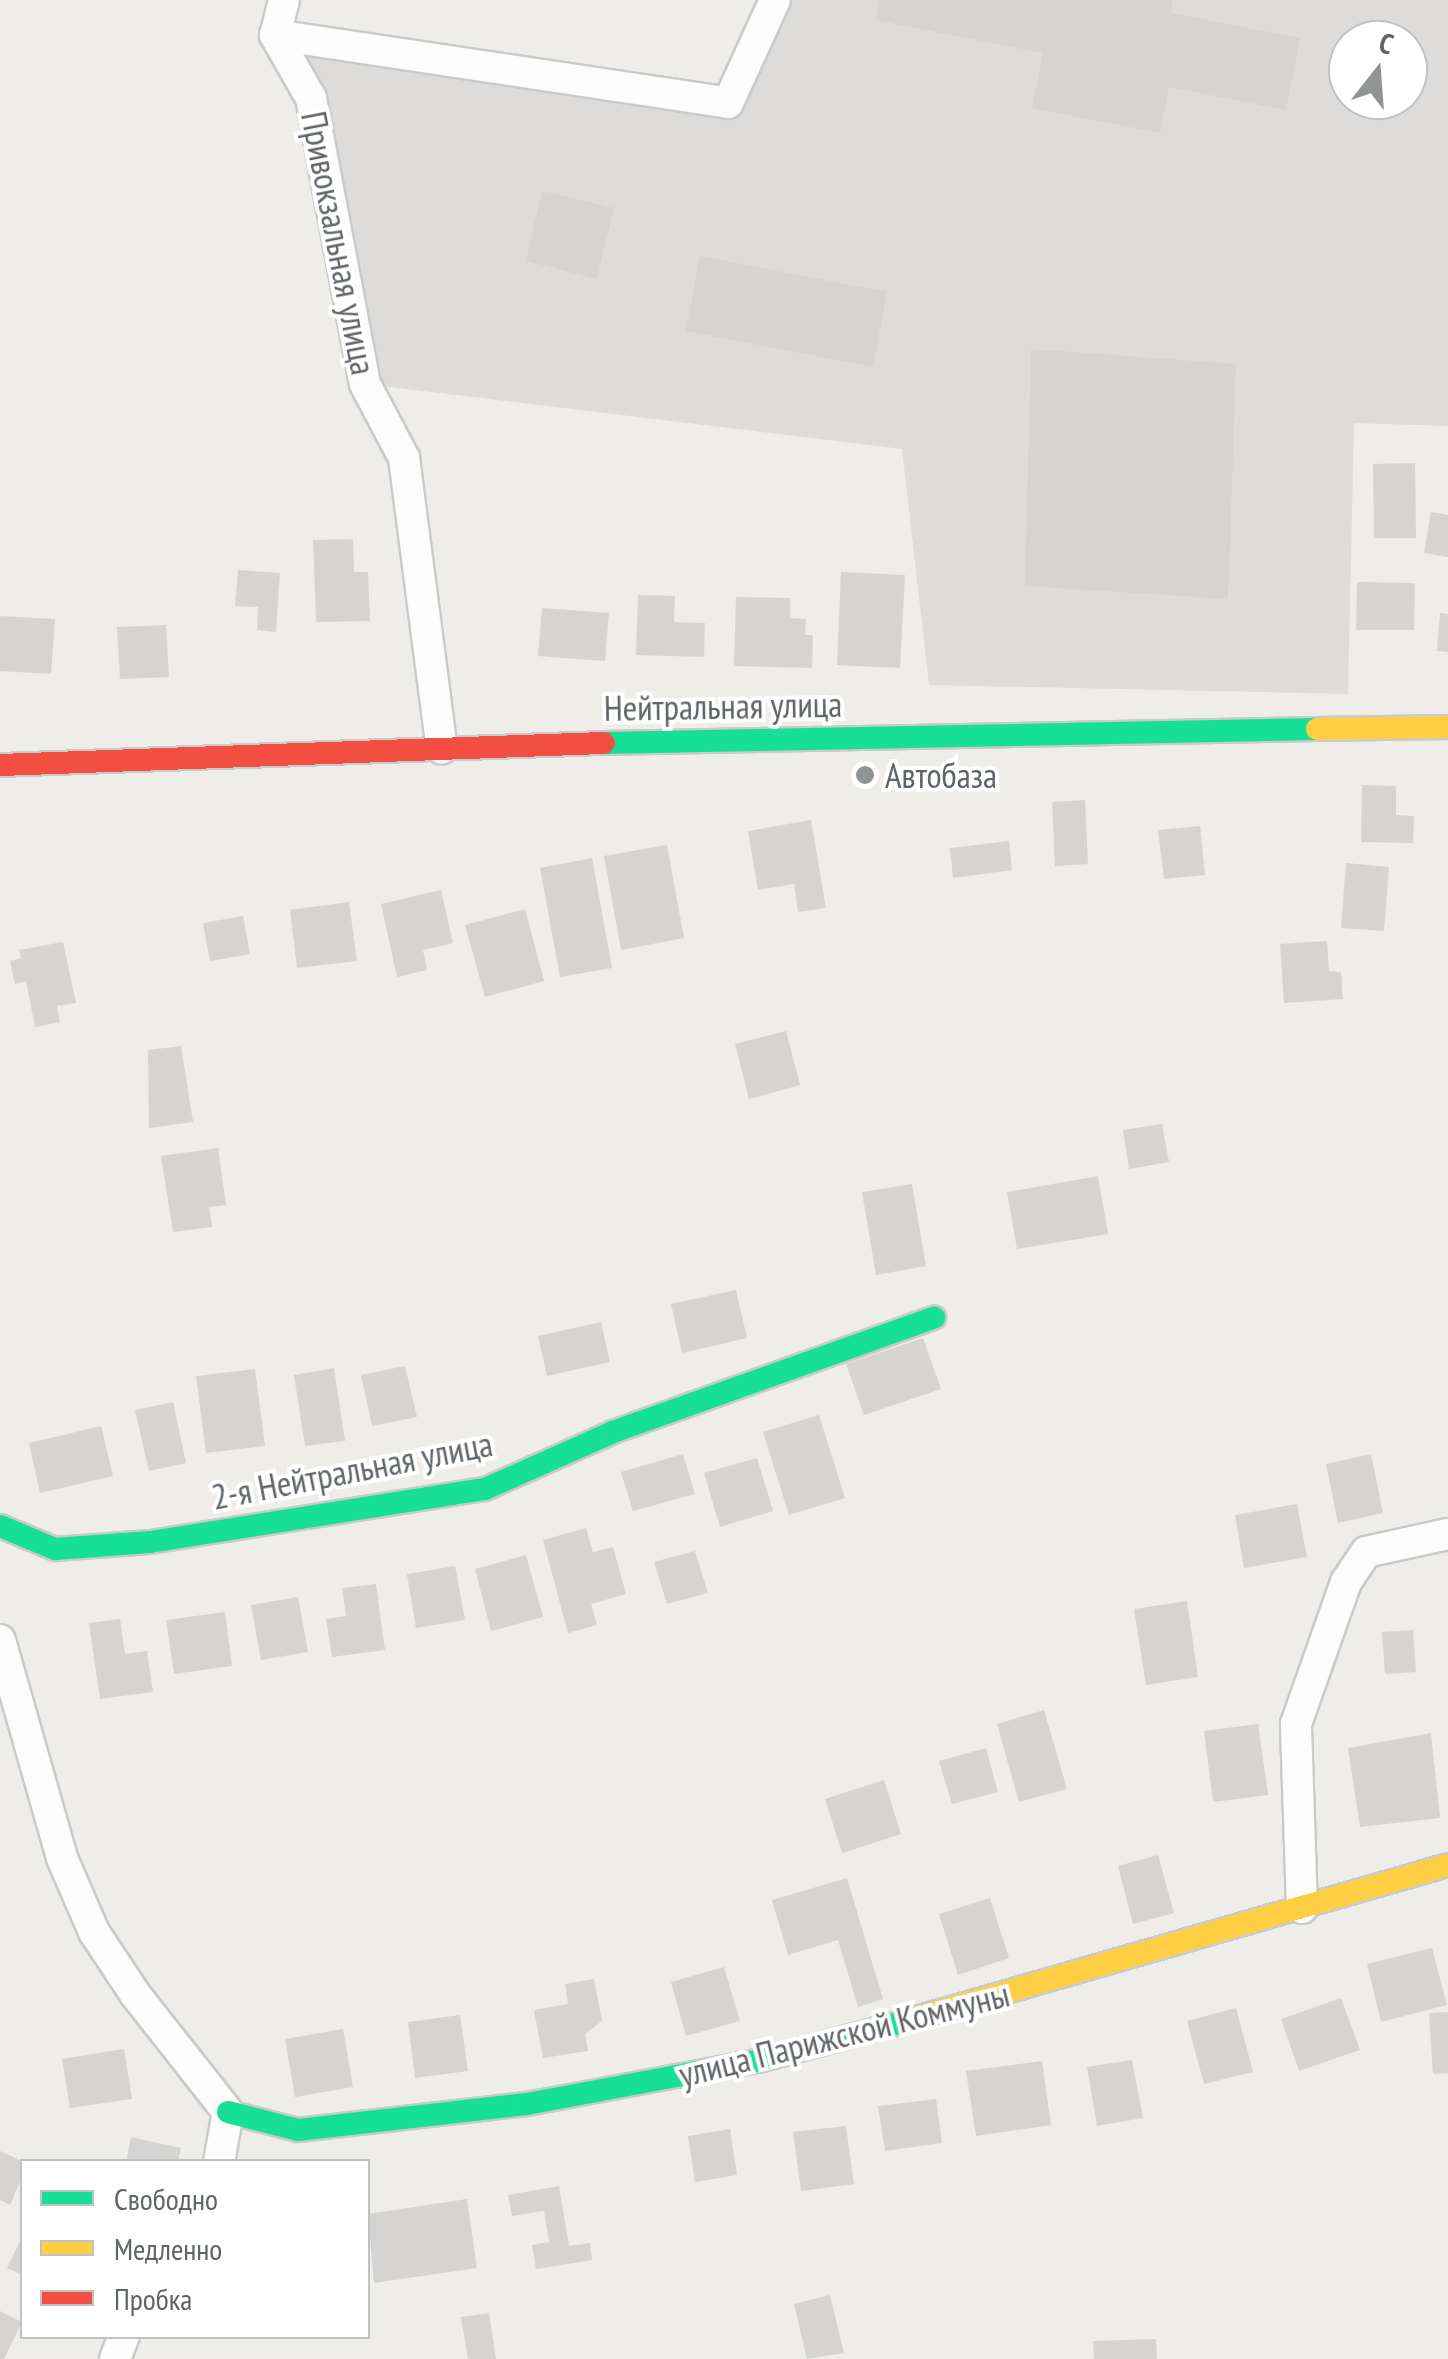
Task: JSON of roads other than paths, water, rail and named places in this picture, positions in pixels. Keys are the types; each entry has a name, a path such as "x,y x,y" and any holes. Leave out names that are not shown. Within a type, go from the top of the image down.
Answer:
{"street":[{"path":"284,0 275,35 728,102 774,0"},
{"name":"Привокзальная улица","path":"275,35 312,98 365,384 404,458 442,749"},
{"name":"Нейтральная улица","path":"0,766 442,749 1448,727"},
{"name":"2-я Нейтральная улица","path":"0,1526 54,1549 150,1542 485,1489 613,1432 934,1318"},
{"path":"1302,1908 1296,1724 1346,1582 1366,1552 1448,1534"},
{"path":"0,1640 62,1858 94,1932 135,1994 228,2112 220,2159"},
{"name":"улица Парижской Коммуны","path":"228,2112 298,2130 526,2104 742,2064 1018,1991 1448,1865"}],"place":[{"name":"Автобаза","path":"865,775"}]}
